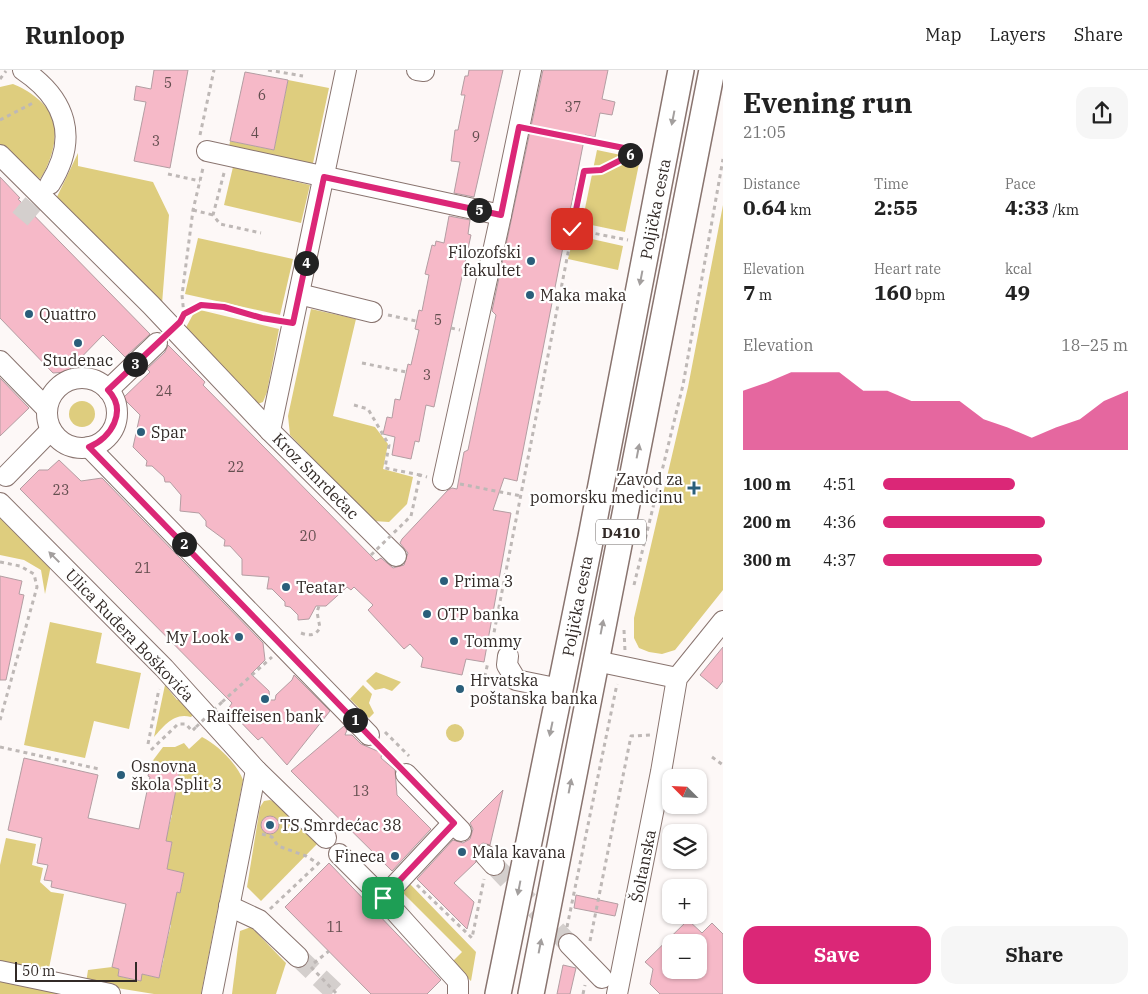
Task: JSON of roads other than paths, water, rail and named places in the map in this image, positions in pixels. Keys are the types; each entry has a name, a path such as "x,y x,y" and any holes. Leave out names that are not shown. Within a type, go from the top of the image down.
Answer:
{"main road":[{"name":"Poljička cesta","path":"498,994 676,102 680,70"},
{"name":"Poljička cesta","path":"531,994 712,70"}],"street":[{"path":"23,70 51,93 64,118 66,143 58,170 50,184"},
{"name":"Kroz Smrdečac","path":"346,70 270,431 396,556"},
{"path":"443,480 531,70"},
{"path":"203,145 228,155 501,215"},
{"path":"0,154 151,305 270,431"},
{"path":"299,294 372,312"},
{"path":"108,390 157,343"},
{"path":"0,361 47,409"},
{"path":"79,378 91,379 102,384 108,390 115,403 116,414 114,425 108,435 100,442 89,447 80,448 64,442 51,430 47,419 47,409 50,397 58,387 68,380 79,378"},
{"path":"6,476 51,430"},
{"path":"89,447 369,735"},
{"name":"Ulica Ruđera Boškovića","path":"0,503 164,668 256,770 326,838"},
{"name":"Šoltanska","path":"617,994 661,772 677,678 723,621"},
{"path":"499,654 516,680 560,689"},
{"path":"596,661 677,678"},
{"path":"212,994 256,770"},
{"path":"383,898 457,827 406,774"},
{"path":"339,854 383,898 458,981 458,994"},
{"path":"229,906 259,920 298,957"},
{"path":"567,940 602,978"},
{"path":"0,971 110,994"}],"tunnel":[{"path":"20,219 50,184"},
{"path":"494,865 569,944"},
{"path":"298,957 337,994"}],"place":[{"name":"Filozofski fakultet","path":"531,261"},
{"name":"Maka maka","path":"530,295"},
{"name":"Quattro","path":"29,314"},
{"name":"Studenac","path":"78,343"},
{"name":"Spar","path":"141,432"},
{"name":"Zavod za pomorsku medicinu","path":"694,488"},
{"name":"Prima 3","path":"444,581"},
{"name":"Teatar","path":"286,587"},
{"name":"OTP banka","path":"427,614"},
{"name":"My Look","path":"239,637"},
{"name":"Tommy","path":"454,641"},
{"name":"Hrvatska poštanska banka","path":"460,689"},
{"name":"Raiffeisen bank","path":"265,699"},
{"name":"Osnovna škola Split 3","path":"121,775"},
{"name":"TS Smrdećac 38","path":"270,825"},
{"name":"Mala kavana","path":"462,852"},
{"name":"Fineca","path":"395,856"}]}
